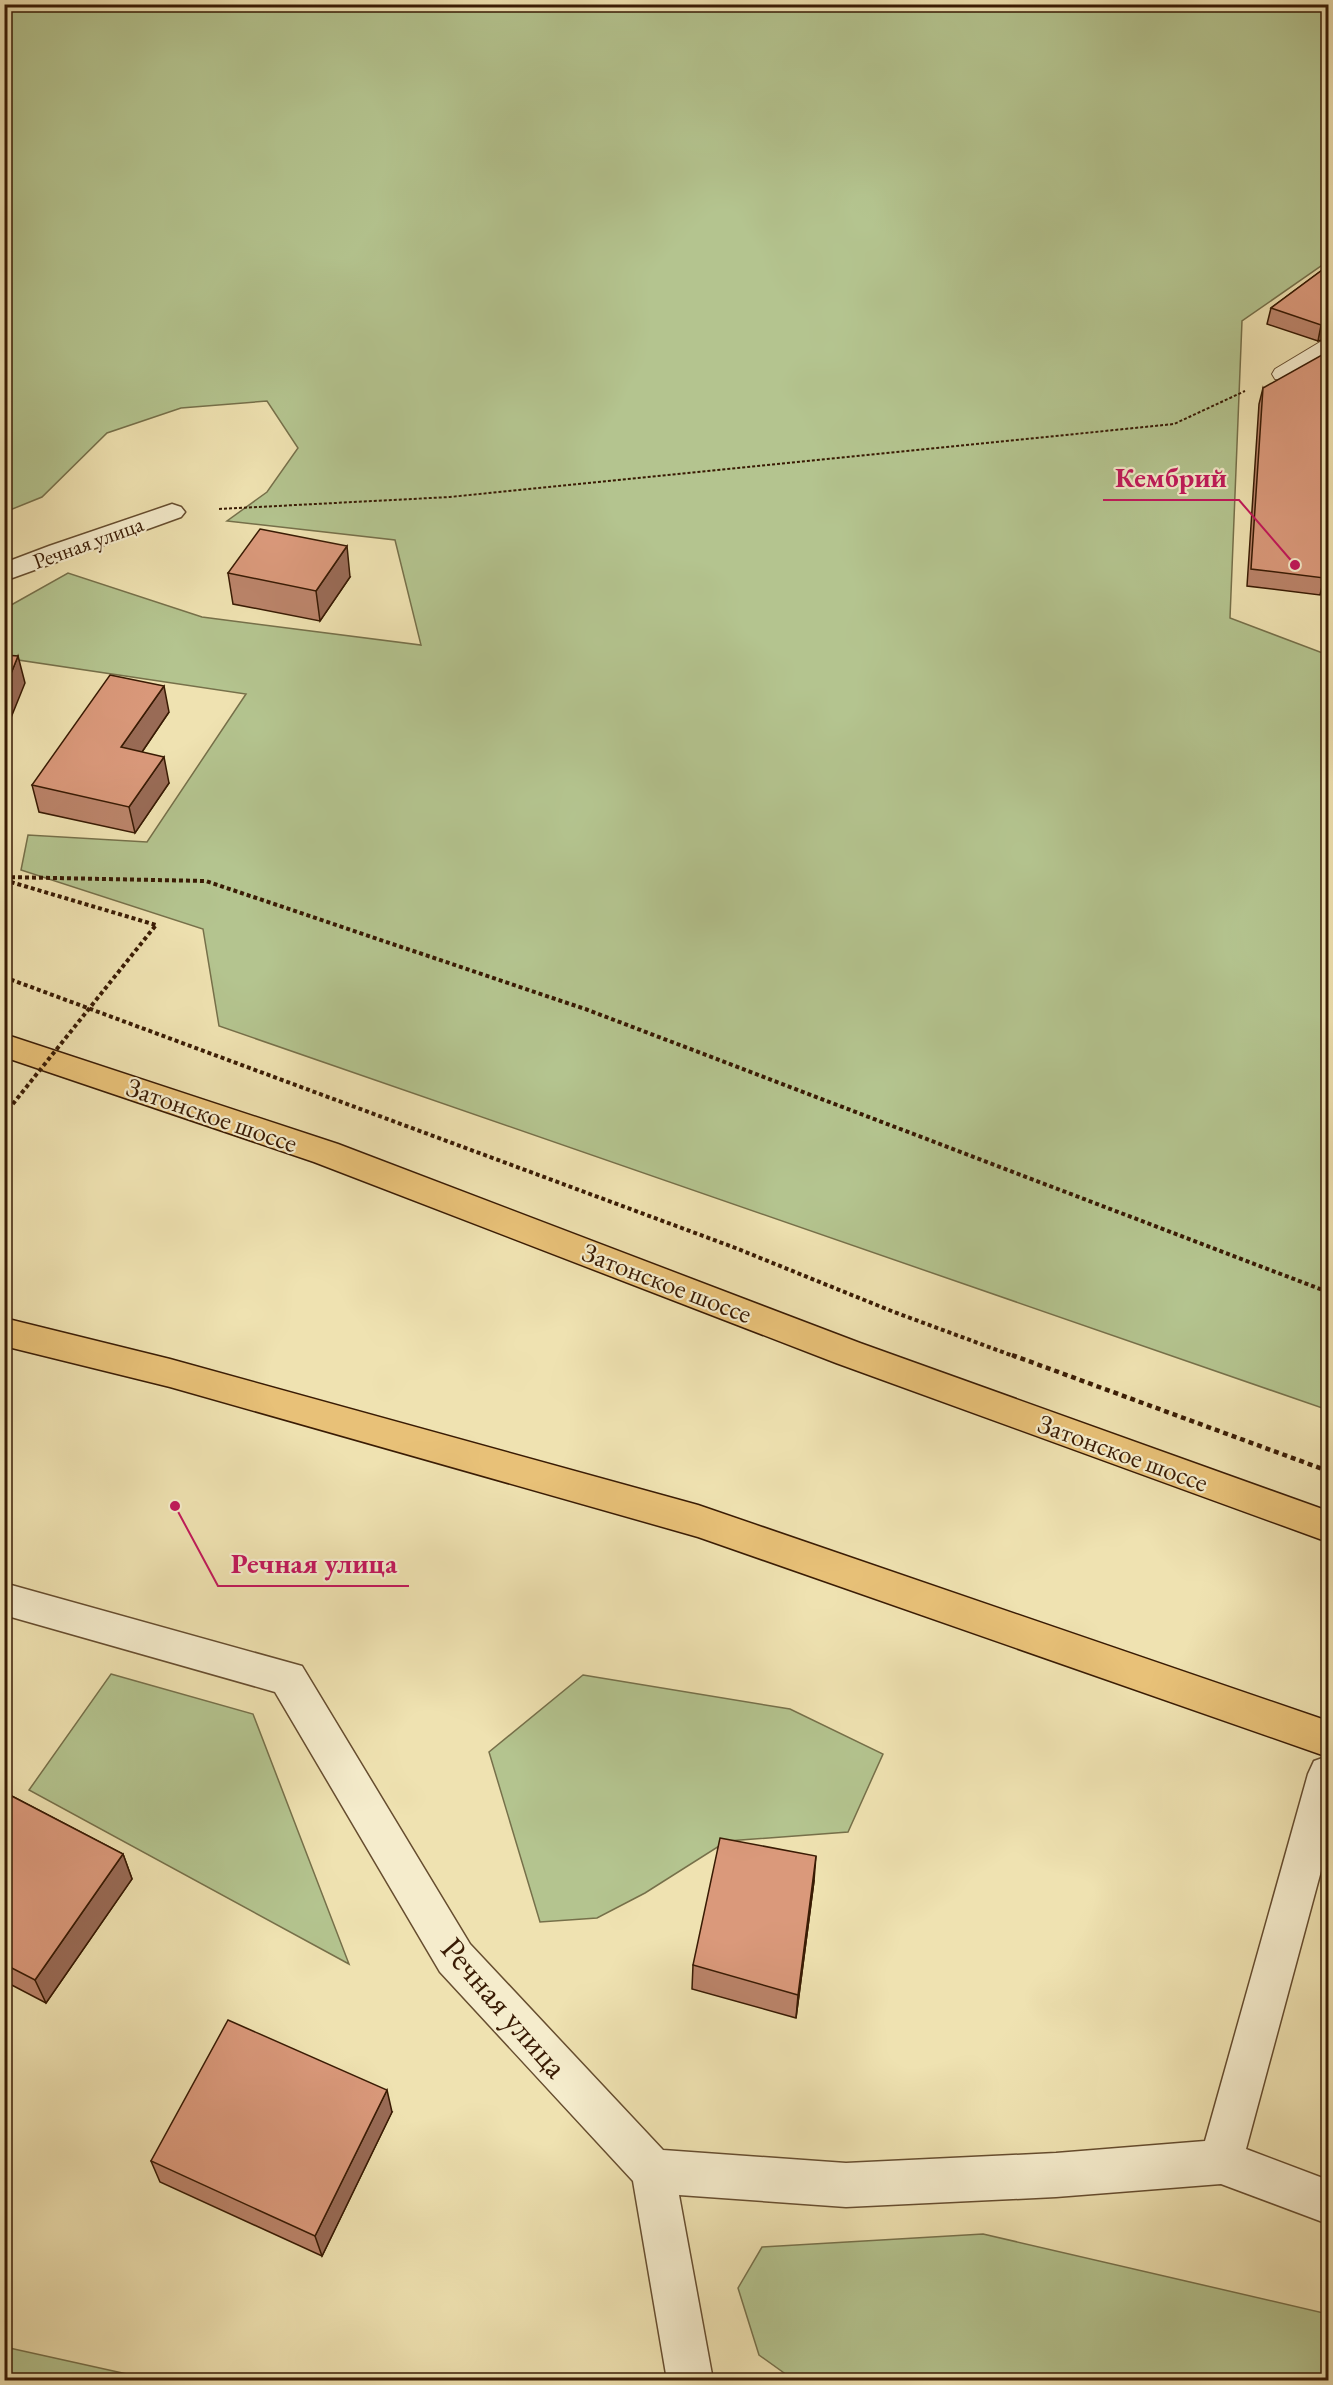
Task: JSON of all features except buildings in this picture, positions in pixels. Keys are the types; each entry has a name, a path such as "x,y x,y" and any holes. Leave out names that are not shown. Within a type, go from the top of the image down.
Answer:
{"main road":[{"name":"Затонское шоссе","path":"4,1045 326,1153 848,1353 1329,1527"},
{"path":"4,1332 170,1373 698,1521 1329,1738"}],"street":[{"name":"Речная улица","path":"4,573 58,551 172,512"},
{"name":"Речная улица","path":"4,1599 288,1678 455,1958 653,2172"},
{"path":"1221,2162 1329,1774"},
{"path":"690,2380 653,2172 846,2185 1056,2175 1221,2162 1329,2202"}],"lane":[{"path":"1283,374 1329,347"}],"path":[{"path":"172,512 450,497 1174,424 1283,374"},
{"path":"4,878 156,925 4,1115"},
{"path":"4,878 206,881 588,1010 1329,1292"},
{"path":"4,977 733,1247 894,1312 1329,1471"}],"green space":[{"path":"5,5 1328,5 1328,261 1242,321 1230,618 1328,655 1328,1410 219,1026 203,929 21,870 28,835 147,842 246,694 5,658 4,609 68,573 202,617 421,645 395,540 227,521 267,492 298,448 267,401 181,408 107,433 42,497 5,512"},
{"path":"111,1674 253,1714 349,1964 29,1790"},
{"path":"583,1675 790,1709 883,1754 848,1832 727,1841 645,1893 597,1918 540,1922 489,1752"},
{"path":"983,2234 1328,2314 1328,2380 794,2380 759,2355 738,2288 762,2247"},
{"path":"5,2347 154,2380 5,2380"}],"place":[{"name":"Кембрий","path":"1295,565"},
{"name":"Речная улица","path":"175,1506"}]}
